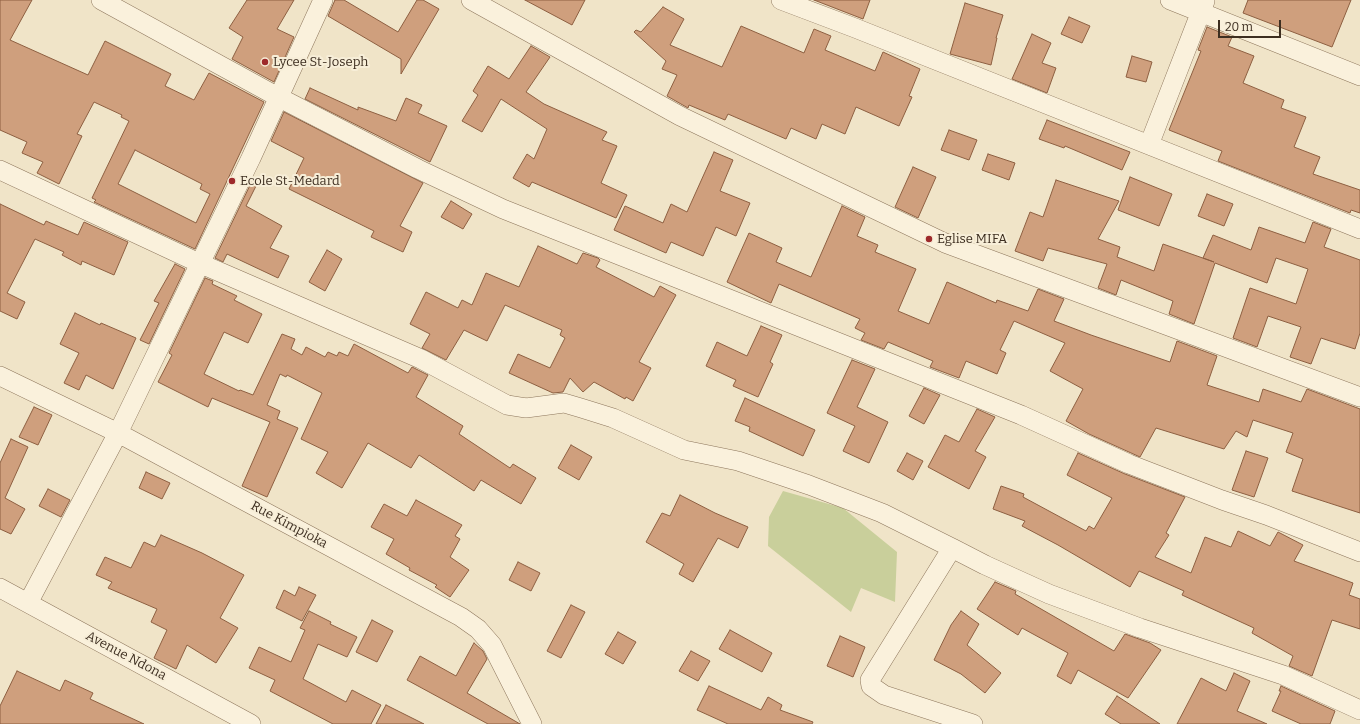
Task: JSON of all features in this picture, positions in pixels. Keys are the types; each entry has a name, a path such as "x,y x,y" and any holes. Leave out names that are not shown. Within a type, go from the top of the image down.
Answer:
{"street":[{"path":"101,0 278,97 418,169 503,209 1021,415 1129,464 1360,552"},
{"path":"28,603 118,433 251,158 323,0"},
{"path":"471,0 680,116 945,243 1360,397"},
{"path":"781,0 1360,229"},
{"path":"1170,0 1203,6 1360,76"},
{"path":"1149,145 1203,6"},
{"path":"0,170 199,263 422,359 507,405 526,408 564,404 581,408 613,418 684,450 738,461 816,488 882,513 985,565 1049,594 1140,628 1283,675 1360,710"},
{"name":"Rue Kimpioka","path":"0,376 118,433 472,625 492,645 532,724"},
{"path":"952,548 870,680 871,686 884,695 972,724"},
{"name":"Avenue Ndona","path":"0,588 251,724"}],"green space":[{"path":"783,491 843,508 897,552 895,602 861,588 851,612 768,546 769,517"}],"building":[{"path":"0,0 32,0 10,40 88,75 105,41 171,74 165,86 194,100 209,73 264,102 195,249 94,202 96,200 92,198 129,121 121,117 122,115 94,102 77,134 82,136 59,184 37,173 43,162 22,153 27,142 0,130","holes":["135,150 202,184 200,189 210,194 196,223 118,184"]},
{"path":"247,0 294,0 277,29 294,37 274,82 232,59 243,37 229,28"},
{"path":"335,0 344,0 398,32 417,0 423,0 439,9 401,74 401,59 328,16"},
{"path":"525,0 585,0 572,25"},
{"path":"814,0 870,0 863,19"},
{"path":"1248,0 1351,0 1332,47 1243,13"},
{"path":"965,3 1003,15 996,38 991,65 950,54"},
{"path":"663,7 684,19 670,45 722,67 741,26 804,53 814,29 831,36 825,50 875,71 883,52 920,69 909,96 912,97 899,126 856,107 845,134 822,124 816,139 791,128 786,139 728,114 725,120 689,105 688,108 667,96 677,75 662,69 666,61 634,32 636,30 641,32"},
{"path":"1069,17 1090,26 1082,43 1061,34"},
{"path":"1207,27 1232,37 1228,46 1254,56 1243,83 1284,100 1281,108 1306,117 1294,147 1320,157 1313,174 1360,190 1360,213 1351,210 1350,213 1218,161 1222,151 1169,130 1201,51 1198,50"},
{"path":"1032,34 1051,43 1042,63 1056,68 1047,93 1012,79"},
{"path":"531,46 550,57 526,92 544,104 607,132 602,140 617,146 601,183 627,195 616,218 532,182 529,187 513,178 527,154 534,159 547,129 501,99 482,132 462,121 478,95 473,91 488,66 509,79"},
{"path":"1132,56 1152,62 1146,82 1126,77"},
{"path":"310,88 358,110 358,107 396,121 406,98 422,105 418,113 447,126 430,162 305,99"},
{"path":"284,112 423,183 400,226 412,232 403,252 371,237 374,231 289,189 304,158 271,141"},
{"path":"1047,120 1130,152 1122,170 1065,146 1064,148 1039,139"},
{"path":"949,130 977,140 969,160 941,150"},
{"path":"714,152 733,160 720,191 750,203 736,236 716,227 703,256 671,242 666,253 614,230 625,206 663,223 671,204 687,212"},
{"path":"988,154 1015,163 1009,180 982,170"},
{"path":"913,167 936,177 918,218 895,207"},
{"path":"1130,177 1172,194 1159,226 1118,210"},
{"path":"253,179 258,182 246,206 282,226 270,248 289,256 278,278 227,254 223,262 215,258"},
{"path":"1056,180 1119,201 1098,239 1120,247 1117,257 1154,271 1163,244 1214,262 1203,258 1213,235 1251,250 1259,227 1305,243 1313,222 1331,229 1324,247 1360,260 1360,333 1355,349 1321,338 1311,364 1290,357 1301,327 1268,316 1257,347 1233,338 1250,288 1296,304 1308,269 1276,258 1267,283 1215,263 1194,324 1169,314 1173,301 1121,280 1116,295 1098,288 1107,264 1048,248 1043,261 1015,251 1030,212 1043,217"},
{"path":"1207,194 1233,204 1224,226 1198,216"},
{"path":"451,201 472,214 463,229 441,217"},
{"path":"0,204 44,225 46,221 78,235 84,222 128,242 114,275 82,261 81,265 62,255 64,252 35,239 7,293 25,302 17,319 0,311"},
{"path":"842,206 865,217 857,236 878,245 875,252 916,269 898,311 929,324 947,282 996,303 997,300 1028,311 1038,289 1064,299 1054,321 1091,335 1170,362 1177,341 1217,356 1207,385 1259,402 1263,389 1301,402 1307,389 1360,409 1360,513 1292,491 1303,459 1286,452 1293,433 1253,420 1247,437 1236,431 1224,449 1156,428 1140,457 1089,434 1066,421 1083,389 1050,371 1065,343 1014,321 1000,350 1006,353 997,374 966,361 959,378 930,367 933,361 888,342 884,349 861,340 865,333 855,328 860,319 779,284 771,303 727,282 749,233 782,248 776,262 811,277"},
{"path":"538,246 577,264 583,253 598,258 600,260 596,267 654,297 660,286 676,295 639,362 651,368 633,401 626,397 625,399 594,382 583,392 570,378 563,392 553,393 509,373 518,354 550,368 565,338 560,335 562,330 505,305 487,341 464,330 446,360 422,348 430,334 410,324 426,292 458,308 462,300 472,305 486,273 519,287"},
{"path":"327,250 342,259 325,291 309,282"},
{"path":"175,264 185,269 149,344 140,340 159,303 154,301"},
{"path":"205,278 213,281 212,284 237,296 234,300 262,314 248,343 224,332 204,374 239,391 240,390 253,395 282,334 295,339 291,349 302,355 306,347 325,357 328,352 337,356 339,352 348,356 354,344 408,373 412,367 428,375 416,397 463,426 459,434 510,468 513,464 536,478 521,504 481,480 474,491 419,455 411,468 368,443 342,488 316,473 328,452 301,439 322,393 287,375 286,377 280,374 267,405 280,411 277,419 298,428 267,497 242,486 270,422 212,398 208,407 158,382 172,355 169,353"},
{"path":"75,313 100,325 101,323 136,338 113,389 86,375 79,390 64,383 79,353 60,344"},
{"path":"761,326 782,335 770,362 773,364 758,397 733,386 736,380 706,366 717,342 747,356"},
{"path":"852,360 875,369 857,407 888,422 869,463 843,451 855,426 827,413"},
{"path":"924,388 940,395 924,424 909,416"},
{"path":"745,398 815,430 803,456 749,431 750,427 735,421"},
{"path":"34,407 52,415 38,445 19,437"},
{"path":"977,409 995,417 975,451 986,457 969,489 928,467 945,435 959,442"},
{"path":"11,439 28,447 5,498 25,509 11,534 0,529 0,463"},
{"path":"571,445 592,457 579,480 558,468"},
{"path":"1246,451 1268,458 1254,497 1232,490"},
{"path":"907,453 923,461 913,480 897,471"},
{"path":"1078,453 1125,474 1185,497 1166,533 1169,535 1155,557 1191,573 1205,537 1231,547 1238,531 1270,546 1278,532 1303,545 1294,561 1353,583 1349,595 1360,599 1360,629 1332,620 1312,676 1289,666 1293,656 1252,633 1254,628 1182,595 1184,591 1139,571 1130,587 1022,526 1025,521 993,509 1001,486 1024,494 1023,497 1086,531 1089,526 1094,529 1112,498 1067,475"},
{"path":"146,472 170,483 162,499 139,488"},
{"path":"48,489 70,500 61,517 39,506"},
{"path":"680,495 715,513 748,527 738,548 718,538 693,582 679,574 684,564 646,542 662,513 670,516"},
{"path":"416,500 462,525 455,536 460,539 450,557 469,570 450,597 435,587 437,585 409,570 410,568 386,554 394,539 371,527 384,504 407,516"},
{"path":"161,535 202,553 244,575 220,618 238,628 216,663 187,645 176,669 154,658 167,630 151,622 157,609 108,588 112,582 96,575 105,557 131,568 144,542 155,547"},
{"path":"518,562 540,573 531,591 509,580"},
{"path":"995,582 1016,591 1015,594 1114,651 1125,634 1150,643 1161,650 1128,698 1078,670 1071,684 1057,676 1068,653 1022,628 1018,635 977,609"},
{"path":"299,587 316,595 302,621 276,608 284,590 295,596"},
{"path":"571,605 585,612 561,658 547,651"},
{"path":"309,611 331,622 330,624 357,637 347,657 318,644 303,679 346,702 352,690 381,705 371,724 333,724 270,691 275,680 249,668 259,647 291,662 305,630 300,628"},
{"path":"961,611 979,624 967,645 1001,673 985,693 961,674 934,660 951,625"},
{"path":"372,620 393,631 377,662 356,652"},
{"path":"730,630 772,653 762,672 719,649"},
{"path":"618,632 636,642 623,664 605,654"},
{"path":"840,636 865,647 853,677 827,666"},
{"path":"474,643 483,651 487,659 467,693 520,724 488,724 407,680 420,656 456,676"},
{"path":"691,651 710,661 698,681 679,671"},
{"path":"17,671 60,691 65,680 93,693 90,699 144,724 0,724 0,706"},
{"path":"1234,673 1250,681 1237,711 1267,724 1177,724 1201,678 1226,691"},
{"path":"709,686 761,710 768,697 782,705 780,710 813,722 812,724 728,724 697,710"},
{"path":"1281,686 1335,711 1330,724 1301,724 1272,711 1281,691 1279,691"},
{"path":"1117,696 1160,724 1121,724 1105,714"},
{"path":"386,705 424,724 376,724"}],"place":[{"name":"Lycee St-Joseph","path":"265,62"},
{"name":"Ecole St-Medard","path":"232,181"},
{"name":"Eglise MIFA","path":"929,239"}]}
